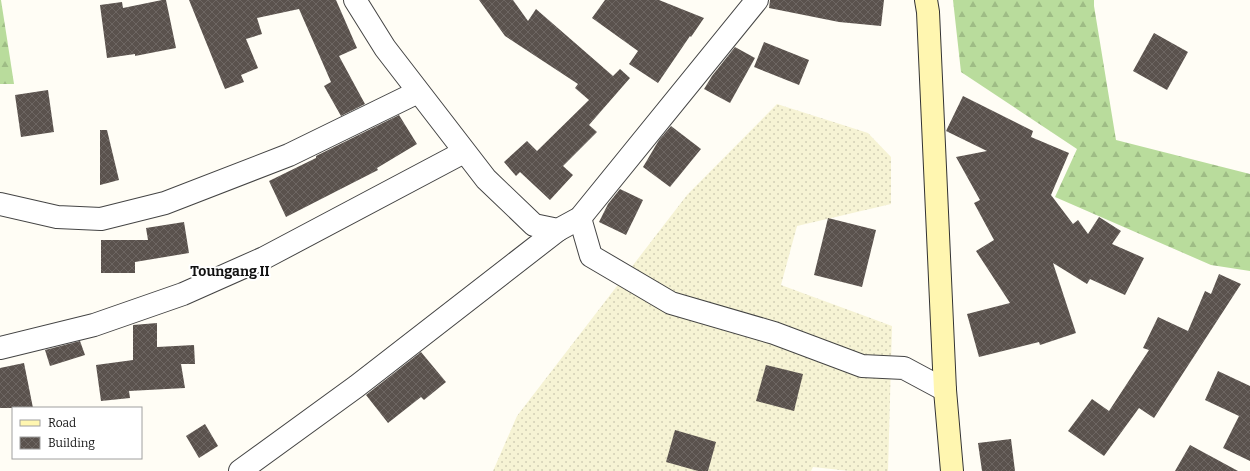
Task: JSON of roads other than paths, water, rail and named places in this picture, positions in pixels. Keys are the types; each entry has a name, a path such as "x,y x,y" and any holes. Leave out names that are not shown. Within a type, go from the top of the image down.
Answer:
{"street":[{"path":"355,0 385,48 486,179 534,226 558,230"},
{"path":"240,471 357,386 558,230 580,218 757,0"},
{"path":"926,0 928,12 945,390 952,471"},
{"path":"0,204 57,217 101,219 158,204 289,155 418,92"},
{"path":"0,348 94,325 183,294 264,258 464,152"},
{"path":"580,218 591,256 671,303 774,333 862,366 904,368 945,390"}],"district":[{"name":"Toungang II","path":"230,271"}]}
